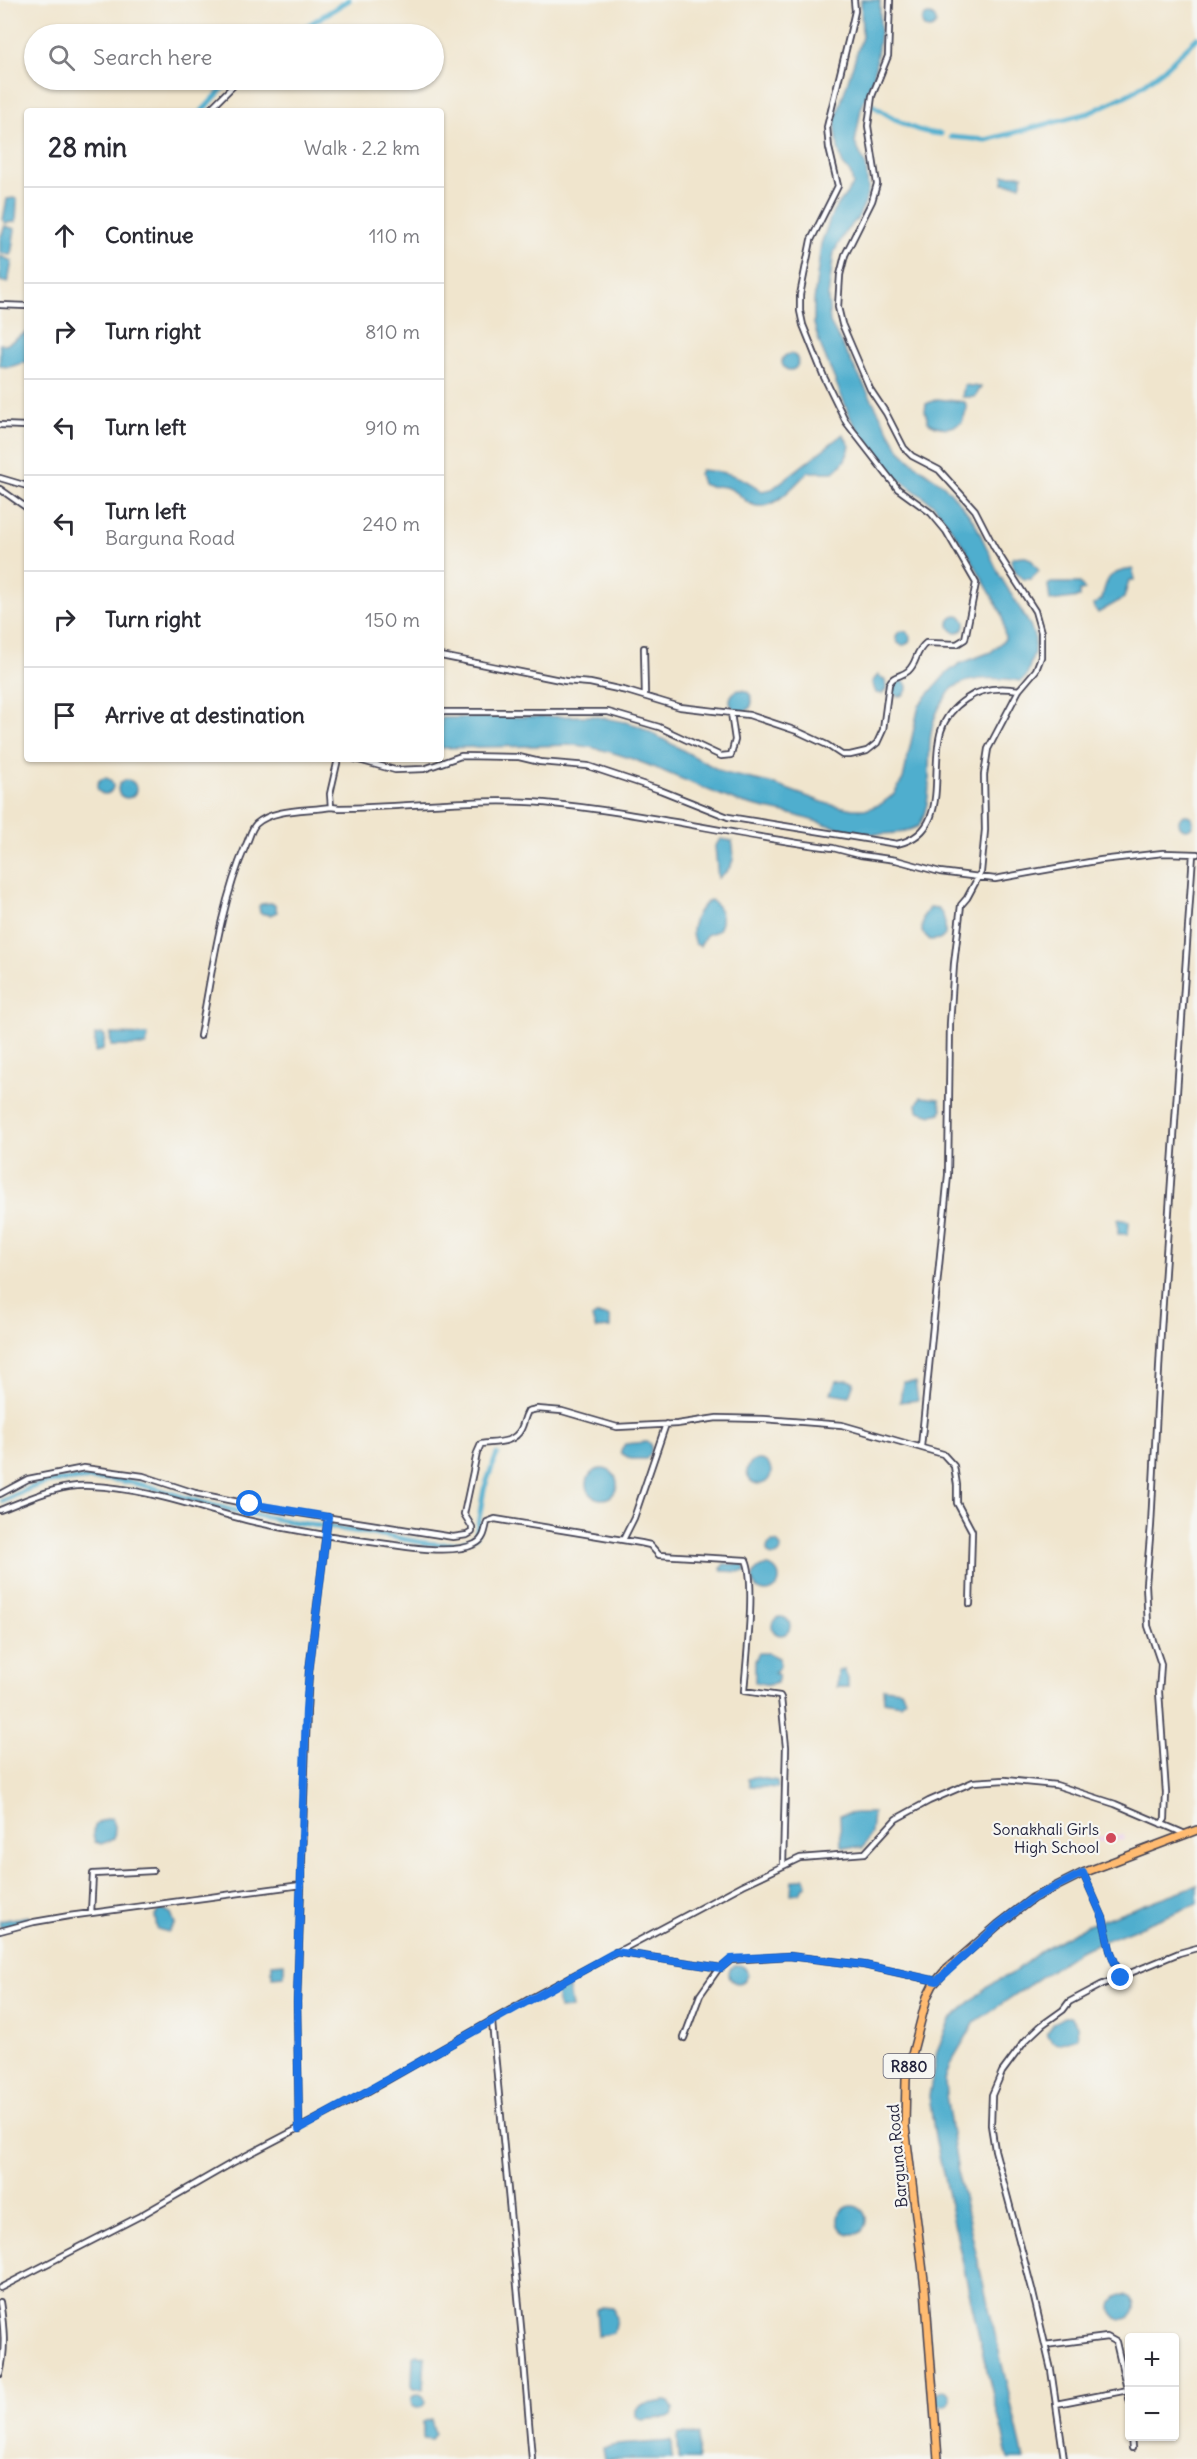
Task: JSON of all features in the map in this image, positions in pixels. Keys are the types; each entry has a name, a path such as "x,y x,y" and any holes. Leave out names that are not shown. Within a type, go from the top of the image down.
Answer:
{"main road":[{"name":"Barguna Road","path":"938,2459 925,2288 905,2126 906,2078 927,1997 937,1981 998,1925 1033,1898 1083,1873 1197,1830"}],"street":[{"path":"444,657 565,681 590,683 680,707 768,720 827,745 842,755 850,755 867,751 877,743 883,730 888,684 892,678 907,672 915,664 918,650 926,643 957,644 964,639 976,583 958,548 931,513 898,489 846,422 802,325 800,296 811,240 838,186 829,148 827,127 855,11 854,0"},
{"path":"890,0 888,56 872,96 868,126 878,184 845,255 840,275 838,307 848,344 870,389 886,413 904,448 912,456 939,470 975,510 994,547 1035,611 1041,632 1041,657 1036,670 1019,690 988,749 984,775 985,830 981,872 961,905 950,1024 948,1175 921,1447"},
{"path":"211,108 229,90"},
{"path":"0,305 24,306"},
{"path":"0,425 24,426"},
{"path":"0,478 24,485"},
{"path":"0,489 24,506"},
{"path":"644,648 645,696"},
{"path":"366,762 395,770 424,770 460,756 519,757 540,762 588,766 660,790 728,817 897,844 912,841 923,831 931,816 937,788 941,732 953,710 969,696 980,692 998,688 1019,690"},
{"path":"444,712 608,712 659,726 721,756 731,755 734,748 730,713"},
{"path":"331,807 330,794 337,762"},
{"path":"200,1036 207,990 239,862 255,825 273,814 331,807 365,808 434,803 518,801 544,803 832,848 896,860 940,872 995,879 1101,860 1162,854 1195,854 1161,1330 1152,1525 1146,1584 1148,1626 1161,1664 1159,1692 1166,1793 1166,1819 1161,1824"},
{"path":"0,1494 28,1479 84,1468 131,1473 208,1496 267,1508 453,1537 472,1532 472,1527 464,1514 474,1464 481,1444 513,1438 521,1430 528,1411 537,1409 562,1411 617,1427 717,1418 842,1425 943,1454 954,1466 957,1503 972,1532 970,1604"},
{"path":"623,1540 634,1518 666,1424"},
{"path":"0,1510 53,1489 73,1485 92,1486 148,1493 253,1521 420,1549 468,1547 480,1541 487,1522 495,1519 650,1545 659,1555 746,1560 749,1567 750,1592 744,1691 781,1698 786,1747 783,1866"},
{"path":"299,2129 297,2002 309,1672 328,1517"},
{"path":"0,2288 140,2216 616,1952 800,1858 865,1853 896,1819 928,1801 973,1782 1005,1780 1056,1785 1114,1804 1184,1833"},
{"path":"91,1913 93,1874 153,1871"},
{"path":"1083,1873 1103,1918 1108,1943 1121,1978"},
{"path":"0,1931 34,1922 91,1913 301,1885"},
{"path":"1064,2459 1045,2345 995,2150 991,2125 992,2096 1002,2072 1025,2041 1081,1995 1179,1953 1197,1948"},
{"path":"616,1952 719,1968"},
{"path":"684,2038 700,1995 719,1968 731,1959 789,1956 864,1965 937,1981"},
{"path":"492,2022 532,2459"},
{"path":"0,2302 5,2334 0,2374"},
{"path":"1045,2345 1107,2337 1116,2342 1127,2387"},
{"path":"1056,2404 1125,2391"},
{"path":"1131,2441 1132,2448"}],"shaded area":[{"name":"Sonakhali Girls High School","path":"1124,1835 1125,1840 1098,1842 1097,1837"}],"water":[{"path":"861,0 880,0 880,33 874,76 861,109 855,143 866,166 868,190 865,203 857,219 846,231 834,252 828,297 830,323 901,451 944,485 975,523 1000,576 1030,625 1035,639 1034,653 1026,677 1020,681 994,679 967,681 951,690 936,715 931,731 928,795 919,826 888,834 856,832 743,803 637,761 597,749 576,745 444,748 444,718 593,716 639,726 724,773 770,783 828,804 853,809 868,809 881,804 894,794 903,779 919,705 946,674 959,664 991,652 1005,639 1002,614 964,546 934,505 892,474 851,419 814,324 814,301 821,244 833,211 853,185 851,174 843,165 838,148 835,121 862,37"},
{"path":"929,15 934,17 936,22 934,27 929,29 924,27 922,22 924,17"},
{"path":"1004,175 1023,175 1020,185 1003,183"},
{"path":"7,199 17,200 16,222 5,223 3,220"},
{"path":"5,226 15,229 11,255 0,253 0,239"},
{"path":"0,256 12,261 8,283 0,281"},
{"path":"24,334 24,363 9,367 0,366 0,344 6,345"},
{"path":"790,354 798,362 790,370 782,362"},
{"path":"964,385 981,387 975,397 962,397"},
{"path":"937,399 965,402 967,409 962,422 945,428 928,422 926,404"},
{"path":"843,434 850,446 844,461 834,472 808,472 782,497 767,505 751,504 735,491 725,487 702,484 699,474 701,470 733,475 762,491 772,489"},
{"path":"1023,556 1031,559 1039,571 1031,579 1023,579 1013,566 1011,560 1014,557"},
{"path":"1133,569 1134,580 1129,580 1124,598 1098,613 1093,605 1102,599 1110,576"},
{"path":"1051,583 1080,583 1085,590 1080,591 1080,597 1050,601 1048,585"},
{"path":"957,616 965,624 957,632 949,624"},
{"path":"900,631 906,631 910,638 906,645 900,645 896,641 896,635"},
{"path":"878,675 885,680 886,689 882,694 876,693 872,682"},
{"path":"896,680 902,680 907,688 905,694 896,696 891,691 891,685"},
{"path":"741,690 749,693 752,701 749,709 741,712 733,709 730,701 733,693"},
{"path":"105,778 111,780 113,786 111,792 105,794 99,792 97,786 99,780"},
{"path":"123,780 131,780 136,785 134,796 123,798 118,793 118,785"},
{"path":"1186,815 1191,817 1193,822 1191,827 1186,829 1181,827 1179,822 1181,817"},
{"path":"721,839 732,841 734,853 730,867 718,878 715,846"},
{"path":"711,900 719,910 721,923 717,931 706,935 700,946 695,944 693,938 693,925 701,908"},
{"path":"261,904 275,905 277,912 270,915 260,913"},
{"path":"929,908 938,909 944,918 945,935 941,939 930,940 922,932 923,917"},
{"path":"110,1034 148,1035 146,1046 111,1046"},
{"path":"95,1035 105,1036 103,1050 95,1052"},
{"path":"921,1097 939,1099 941,1113 932,1115 918,1111 917,1104"},
{"path":"1118,1219 1129,1221 1128,1234 1118,1234"},
{"path":"596,1315 608,1316 610,1328 596,1329 592,1318"},
{"path":"836,1381 854,1382 849,1396 831,1393"},
{"path":"903,1382 915,1382 918,1400 900,1402"},
{"path":"646,1442 651,1444 651,1449 646,1459 631,1459 621,1453 625,1444"},
{"path":"759,1460 764,1461 770,1467 770,1477 764,1483 759,1484 754,1483 748,1477 747,1472 748,1467 754,1461"},
{"path":"602,1469 612,1474 617,1484 612,1494 602,1499 592,1494 587,1484 592,1474"},
{"path":"774,1542 779,1544 781,1549 779,1554 774,1556 769,1554 767,1549 769,1544"},
{"path":"724,1564 743,1564 746,1571 722,1571"},
{"path":"766,1566 775,1570 779,1579 775,1588 766,1592 757,1588 753,1579 757,1570"},
{"path":"781,1617 787,1620 790,1626 787,1632 781,1635 775,1632 772,1626 775,1620"},
{"path":"759,1653 769,1653 779,1658 780,1666 774,1673 779,1675 777,1683 768,1685 755,1682 755,1661"},
{"path":"844,1669 848,1678 848,1687 837,1687 838,1671"},
{"path":"883,1688 901,1690 905,1699 901,1704 884,1701"},
{"path":"754,1777 777,1781 778,1788 750,1786 748,1779"},
{"path":"873,1813 871,1833 863,1848 841,1846 840,1815"},
{"path":"112,1818 115,1826 114,1839 101,1844 95,1842 93,1832 96,1825 102,1820"},
{"path":"805,1878 807,1884 799,1893 791,1894 792,1881"},
{"path":"1197,1885 1197,1904 1079,1951 975,2022 950,2064 945,2080 946,2095 959,2179 1024,2459 1009,2459 984,2359 935,2137 929,2096 937,2051 950,2020 989,1985 1014,1972 1042,1950 1083,1927"},
{"path":"161,1910 171,1913 175,1924 168,1932 157,1929 155,1916"},
{"path":"28,1916 30,1919 28,1921 0,1928 0,1921"},
{"path":"284,1963 284,1976 272,1977 272,1964"},
{"path":"738,1965 744,1968 747,1974 744,1980 738,1983 732,1980 729,1974 732,1968"},
{"path":"569,1989 572,2008 559,2009 556,1993"},
{"path":"1065,2017 1072,2017 1077,2026 1078,2038 1058,2044 1052,2042 1047,2033 1054,2023"},
{"path":"852,2206 862,2210 866,2220 862,2230 852,2234 842,2230 838,2220 842,2210"},
{"path":"1123,2295 1131,2299 1135,2307 1131,2315 1123,2319 1115,2315 1111,2307 1115,2299"},
{"path":"613,2308 616,2319 613,2333 598,2336 596,2309"},
{"path":"416,2354 425,2357 423,2389 414,2389 412,2386 413,2356"},
{"path":"940,2390 946,2390 951,2398 949,2404 940,2406 935,2401 935,2395"},
{"path":"418,2394 423,2396 425,2401 423,2406 418,2408 413,2406 411,2401 413,2396"},
{"path":"669,2402 673,2408 673,2415 670,2417 641,2420 636,2416 636,2410 642,2405"},
{"path":"431,2419 435,2434 431,2439 423,2438 423,2422"},
{"path":"679,2434 699,2435 698,2459 678,2459 677,2438"},
{"path":"671,2441 672,2459 605,2459 603,2448"}],"waterway":[{"path":"310,24 349,0"},
{"path":"951,137 986,140 1089,113 1133,92 1163,70 1197,38"},
{"path":"205,108 222,90"},
{"path":"874,106 914,128 941,134"},
{"path":"3,1501 45,1483 66,1480 119,1480 239,1512 429,1543 454,1544 476,1536 484,1489 497,1454"}],"place":[{"name":"Sonakhali Girls High School","path":"1111,1838"}],"route":[{"path":"250,1504 328,1517 306,1710 297,2002 299,2129 616,1952 721,1968 731,1959 789,1956 815,1958 864,1965 937,1981 944,1972 998,1925 1033,1898 1083,1873 1103,1918 1110,1950 1121,1978"}]}
